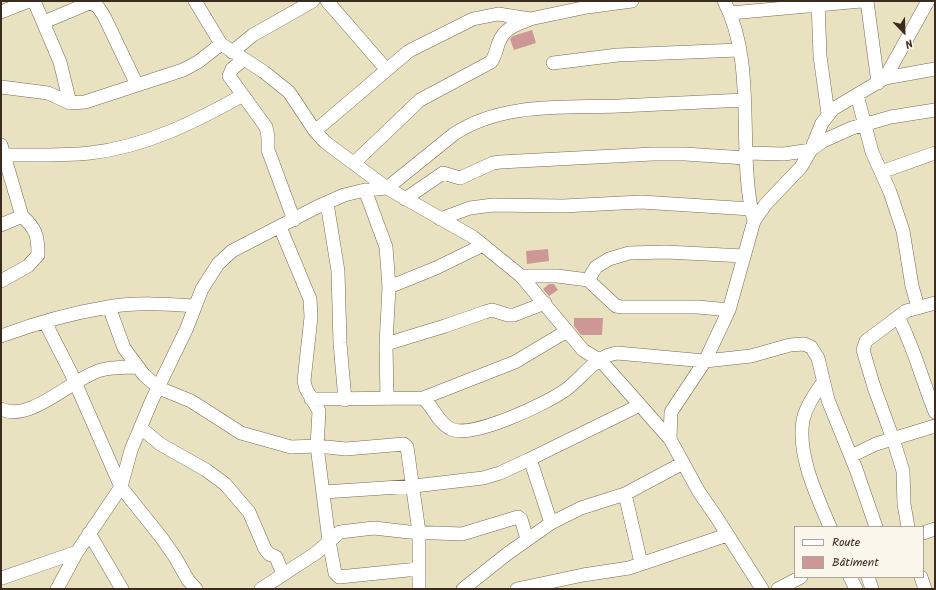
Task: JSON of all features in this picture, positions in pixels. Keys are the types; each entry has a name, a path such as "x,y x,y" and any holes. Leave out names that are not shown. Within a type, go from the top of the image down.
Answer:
{"street":[{"path":"1,12 29,1"},
{"path":"34,1 60,62 70,103"},
{"path":"1,87 48,93 70,103 93,100 183,70 208,56 253,35 314,1"},
{"path":"327,1 386,69"},
{"path":"354,163 420,100 491,62 495,56 499,41 505,32 516,24 530,19 587,7 632,1"},
{"path":"670,439 671,412 705,361 729,310 744,256 752,215 746,155 744,100 739,41 731,14 724,1"},
{"path":"731,14 818,2 861,1"},
{"path":"867,1 882,81"},
{"path":"882,81 927,1"},
{"path":"44,22 90,2 98,7 104,16 137,85"},
{"path":"818,2 820,56 828,114"},
{"path":"200,3 226,48 264,72 289,92 315,131 325,142 387,188 463,231 521,276 583,350 598,359 614,374 670,439 698,492 762,589"},
{"path":"315,131 409,50 473,19 484,16 498,14 530,19"},
{"path":"553,63 618,55 739,50"},
{"path":"244,60 229,73 229,76 266,127 268,150 294,220"},
{"path":"440,219 470,208 493,205 563,206 641,202 752,215 765,205 801,167 812,150 822,123 833,109 882,81 935,70"},
{"path":"1,281 28,266 38,254 38,238 32,226 22,216 2,150 90,153 125,147 179,128 243,95"},
{"path":"857,95 872,152 890,192 903,231 912,286 918,307"},
{"path":"57,589 77,552 121,487 131,450 202,289 223,260 232,251 344,195 365,190 387,188 462,128 492,116 544,109 744,100"},
{"path":"405,199 443,173 460,178 493,163 669,154 784,154 812,150 823,141 865,124 891,117 935,110"},
{"path":"881,172 935,153"},
{"path":"365,190 386,247 389,287 386,344 387,399"},
{"path":"327,203 338,271 340,343 345,400"},
{"path":"1,225 22,216"},
{"path":"280,227 310,298 311,317 304,366 304,381 306,389 319,411 317,446 329,541 335,573 338,578 418,570"},
{"path":"389,287 436,268 483,245"},
{"path":"588,280 596,267 608,259 629,253 658,252 744,256"},
{"path":"521,276 557,276 588,280 616,306 631,308 698,307 729,310"},
{"path":"386,344 446,326 484,312 492,310 508,315 514,315 545,303"},
{"path":"908,526 904,504 902,471 893,439 874,387 863,350 866,340 898,316 906,311 935,303"},
{"path":"1,336 45,322 109,307 164,304 195,306"},
{"path":"109,307 124,348 137,367 159,388 191,401 223,423 241,433 291,447 317,446 346,449 404,444 407,447 414,486 419,532 419,589"},
{"path":"898,316 912,346 919,373 935,412"},
{"path":"45,322 74,382 121,487 175,557 188,580 196,589"},
{"path":"311,399 345,400 423,398 516,362 567,331"},
{"path":"423,398 431,404 441,421 450,429 460,431 500,422 547,402 565,391 583,376 598,359 609,354 617,353 705,361 751,356 790,345 804,344 811,347 818,358 828,400 851,456 876,526"},
{"path":"1,409 6,411 23,411 35,406 74,382 100,370 137,367"},
{"path":"823,382 810,401 803,420 803,441 805,458 812,484 830,526"},
{"path":"324,492 414,486 483,478 500,474 640,405"},
{"path":"851,456 876,444 935,426"},
{"path":"141,428 160,444 206,470 225,484 249,512 265,549 269,554 276,557 283,574"},
{"path":"530,459 552,523"},
{"path":"462,589 474,584 527,539 552,523 581,508 624,494 683,463"},
{"path":"624,494 641,563"},
{"path":"261,589 316,553 340,532 374,528 462,534 518,517 521,519 527,539"},
{"path":"924,533 935,529"},
{"path":"89,533 122,589"},
{"path":"517,589 583,575 629,568 727,535"},
{"path":"3,580 77,552"},
{"path":"778,589 799,578"},
{"path":"850,578 856,589"},
{"path":"868,578 872,589"},
{"path":"921,578 926,589"}],"building":[{"path":"532,30 536,43 514,50 510,39 513,36"},
{"path":"548,249 549,261 527,264 526,251"},
{"path":"549,284 554,284 558,290 549,296 543,289"},
{"path":"574,318 603,318 602,335 581,335 574,326"}]}
